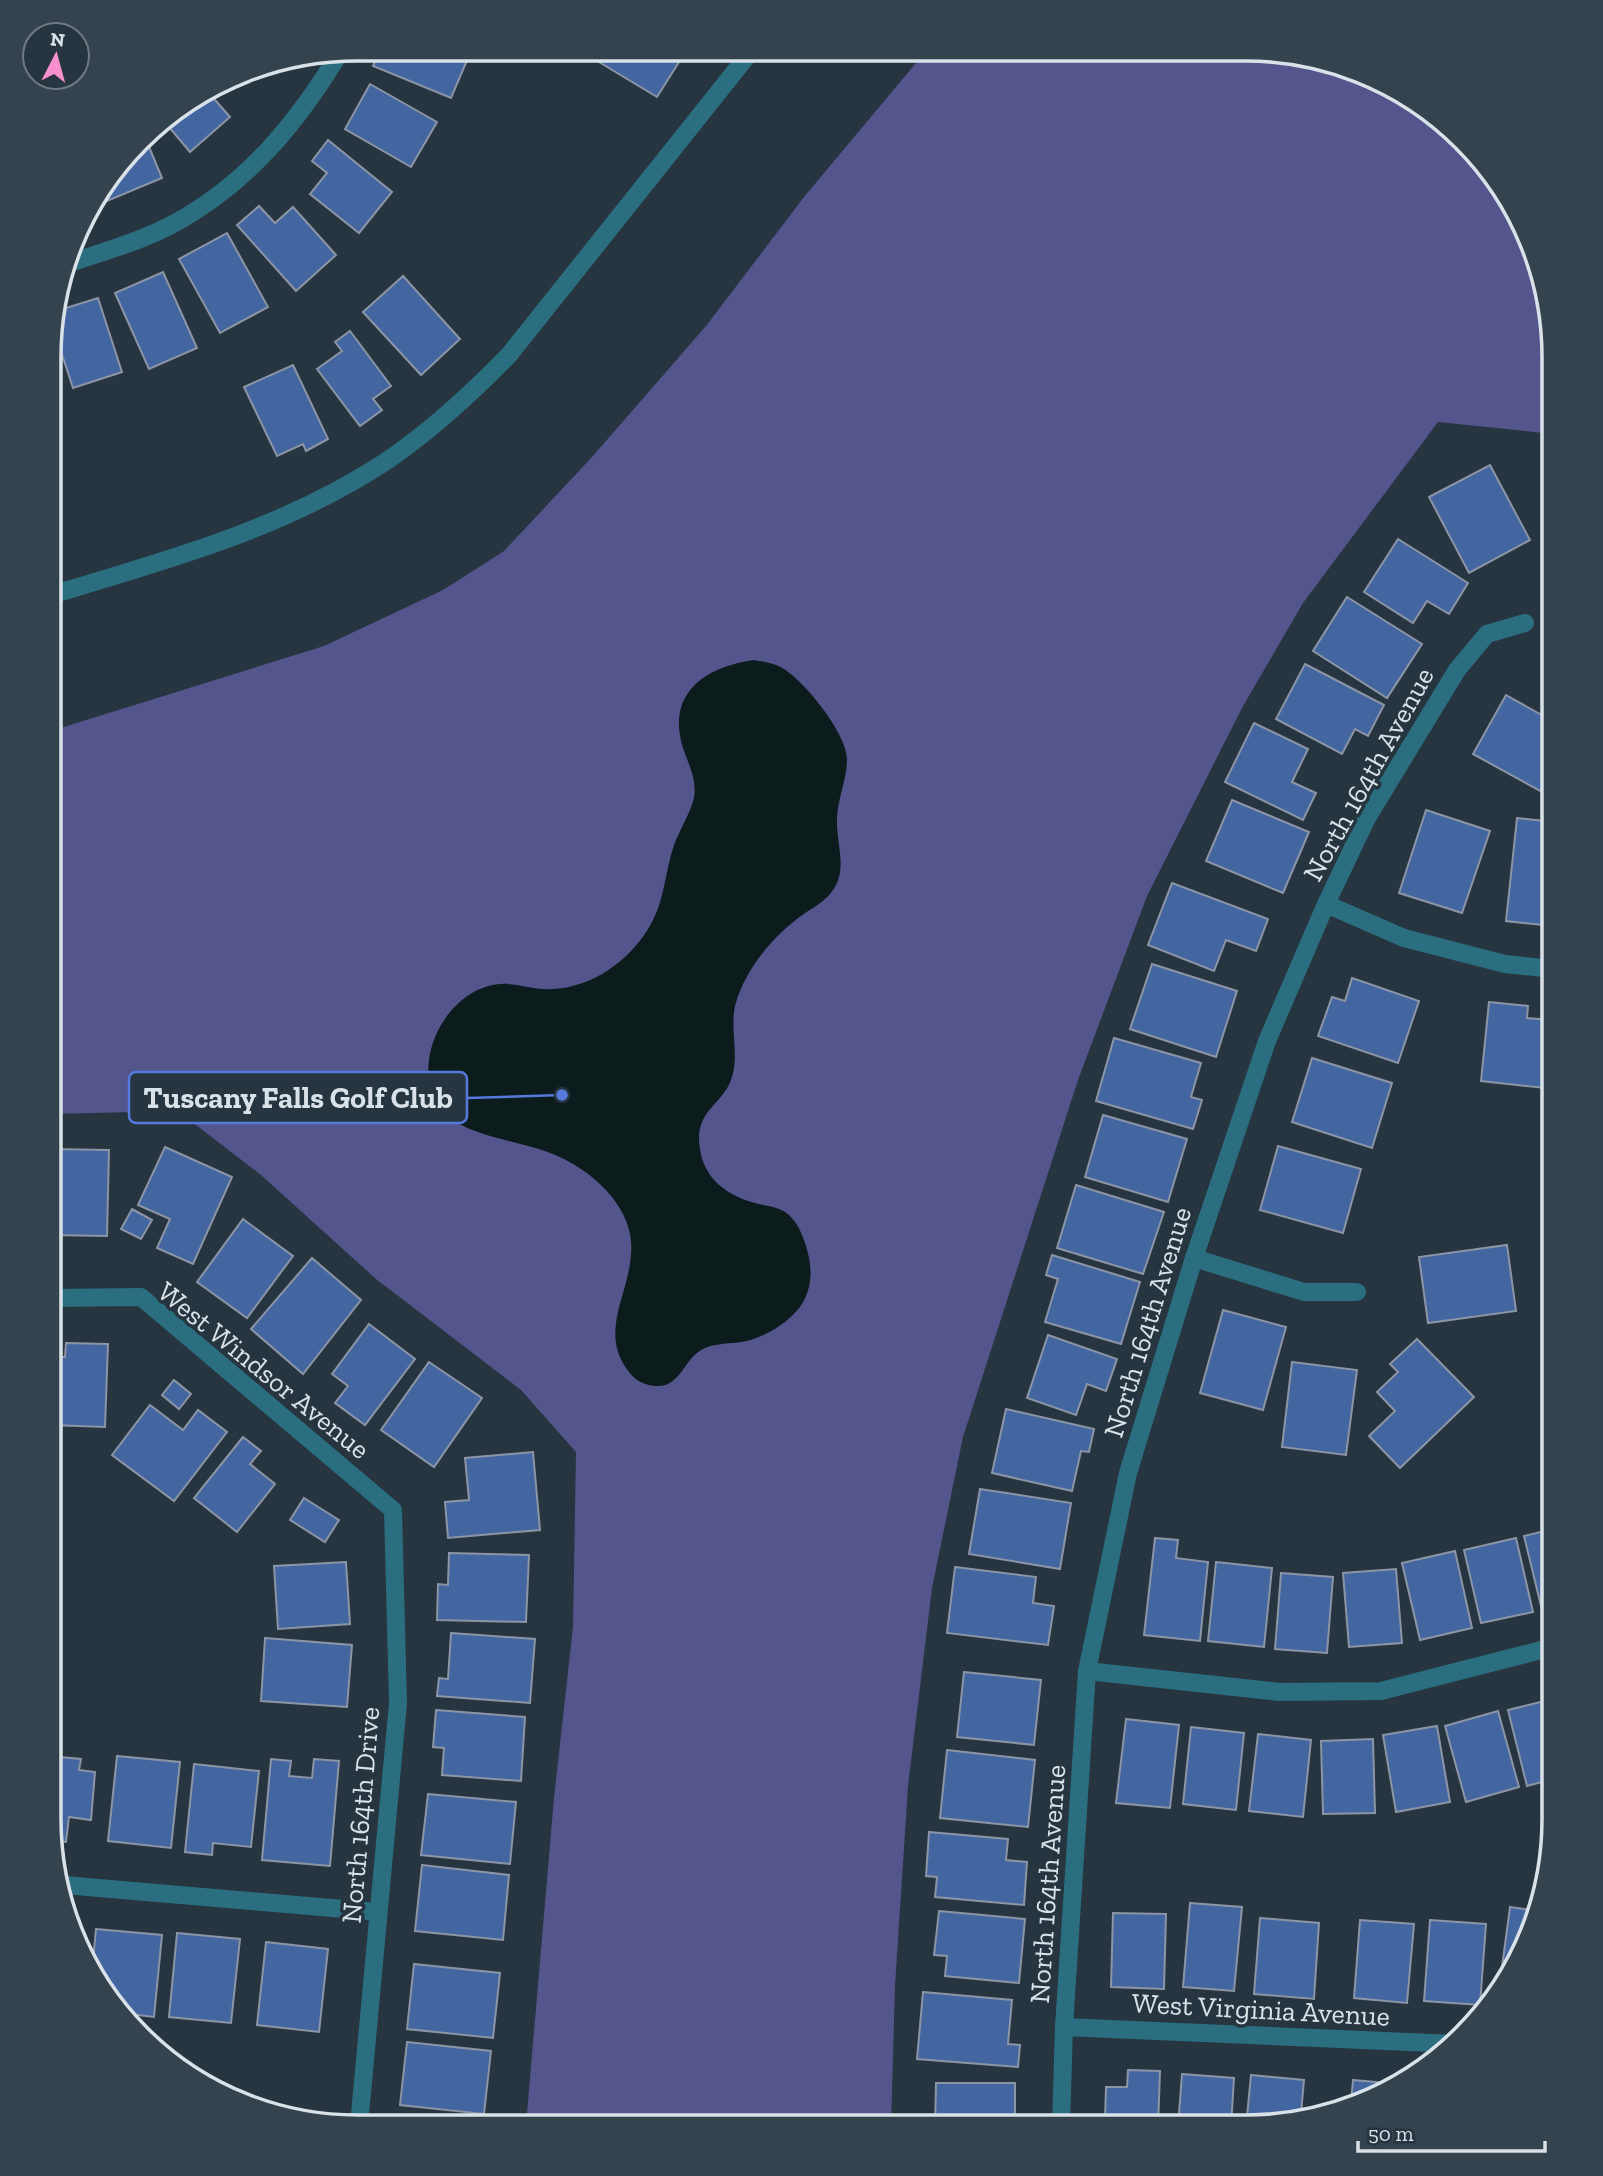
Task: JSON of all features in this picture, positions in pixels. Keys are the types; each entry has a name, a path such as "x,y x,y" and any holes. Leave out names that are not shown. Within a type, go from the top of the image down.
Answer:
{"street":[{"path":"61,592 172,559 288,516 351,482 427,431 468,396 509,355 743,61"},
{"path":"78,261 123,246 174,224 213,199 249,170 286,133 333,62"},
{"name":"North 164th Avenue","path":"1061,2115 1087,1671 1128,1473 1194,1258 1267,1041 1325,904 1367,818 1457,670 1487,634 1525,623"},
{"path":"1325,904 1404,938 1505,964 1542,968"},
{"path":"1194,1258 1304,1292 1357,1292"},
{"name":"West Windsor Avenue","path":"61,1298 141,1297 393,1510"},
{"name":"North 164th Drive","path":"360,2115 398,1703 393,1510"},
{"path":"1087,1671 1280,1692 1381,1691 1542,1650"},
{"path":"69,1885 378,1912"},
{"name":"West Virginia Avenue","path":"1065,2026 1438,2043"}],"shaded area":[{"path":"918,61 1246,61 1303,67 1341,77 1394,101 1426,122 1468,162 1502,209 1526,262 1536,300 1542,357 1542,433 1438,422 1303,603 1242,708 1147,896 1078,1080 963,1437 932,1588 908,1786 895,1986 891,2115 527,2115 554,1798 573,1627 576,1452 521,1390 376,1279 261,1175 178,1111 61,1114 61,728 324,646 443,590 504,551 592,457 706,326 804,197"},
{"path":"754,660 781,667 793,676 823,709 840,736 847,759 837,820 841,865 837,882 830,894 790,924 770,944 745,980 735,1006 735,1060 732,1077 723,1095 710,1109 701,1125 700,1149 706,1169 727,1191 745,1200 778,1208 792,1218 808,1252 810,1283 796,1312 770,1332 750,1340 701,1350 670,1383 655,1386 640,1382 629,1372 616,1343 615,1328 629,1269 631,1246 627,1224 617,1203 590,1176 564,1159 485,1134 449,1117 437,1103 429,1084 429,1060 444,1021 452,1010 474,992 501,984 559,989 591,980 619,962 642,938 659,905 674,845 694,798 693,779 679,729 680,712 685,698 706,676 720,669"}],"building":[{"path":"375,61 467,61 451,98 373,66"},
{"path":"597,61 680,61 657,97"},
{"path":"370,84 437,122 411,167 345,129"},
{"path":"214,98 230,117 190,152 170,128"},
{"path":"328,140 392,192 359,233 310,194 327,173 312,161"},
{"path":"149,147 162,178 107,201 122,177"},
{"path":"259,206 275,223 293,207 336,255 296,291 237,225"},
{"path":"227,233 268,307 220,333 179,259"},
{"path":"163,272 197,348 149,369 115,293"},
{"path":"403,276 460,339 421,375 363,312"},
{"path":"98,298 122,372 73,388 61,352 66,308"},
{"path":"350,331 391,386 373,399 382,410 360,426 317,369 342,351 335,342"},
{"path":"293,365 328,439 306,451 303,444 277,456 244,387"},
{"path":"1490,465 1530,540 1469,573 1429,497"},
{"path":"1398,539 1468,583 1449,614 1427,601 1413,623 1364,592"},
{"path":"1347,597 1422,644 1387,698 1313,651"},
{"path":"1305,664 1384,705 1368,736 1355,729 1342,754 1276,719"},
{"path":"1506,695 1542,715 1542,792 1473,754"},
{"path":"1254,723 1308,749 1292,782 1316,793 1303,820 1225,782"},
{"path":"1232,800 1309,832 1283,893 1206,861"},
{"path":"1426,810 1490,831 1462,913 1399,893"},
{"path":"1517,818 1542,821 1542,925 1506,921"},
{"path":"1172,883 1268,919 1256,951 1226,940 1214,971 1148,945"},
{"path":"1152,964 1237,991 1216,1057 1130,1029"},
{"path":"1352,978 1419,1001 1398,1063 1318,1036 1332,997 1345,1001"},
{"path":"1489,1002 1528,1006 1527,1018 1542,1019 1542,1088 1481,1081"},
{"path":"1114,1038 1201,1063 1191,1097 1202,1100 1193,1129 1096,1101"},
{"path":"1312,1058 1392,1083 1372,1148 1292,1122"},
{"path":"1103,1115 1187,1139 1168,1202 1085,1177"},
{"path":"1278,1146 1361,1169 1343,1233 1260,1210"},
{"path":"165,1147 232,1177 193,1264 157,1248 170,1219 138,1205"},
{"path":"61,1149 109,1150 107,1236 61,1235"},
{"path":"1076,1185 1164,1212 1143,1274 1057,1248"},
{"path":"132,1209 152,1220 141,1239 121,1229"},
{"path":"243,1219 293,1256 247,1318 197,1282"},
{"path":"1507,1245 1516,1311 1428,1323 1419,1257"},
{"path":"1052,1255 1140,1282 1121,1344 1045,1322 1058,1279 1046,1275"},
{"path":"312,1258 361,1300 303,1374 251,1329"},
{"path":"1223,1310 1286,1327 1263,1410 1200,1393"},
{"path":"369,1324 415,1359 365,1425 335,1403 348,1386 332,1374"},
{"path":"1048,1335 1117,1359 1106,1391 1087,1384 1076,1415 1027,1398"},
{"path":"1417,1339 1474,1397 1400,1468 1369,1436 1395,1411 1377,1392 1398,1372 1390,1364"},
{"path":"66,1343 108,1344 105,1427 61,1425 61,1357 65,1357"},
{"path":"429,1362 482,1398 434,1467 381,1430"},
{"path":"1292,1362 1357,1370 1346,1455 1282,1447"},
{"path":"174,1380 191,1394 179,1409 162,1395"},
{"path":"150,1405 183,1430 198,1410 227,1432 174,1501 112,1455"},
{"path":"1006,1409 1094,1429 1089,1452 1081,1451 1072,1491 992,1473"},
{"path":"243,1437 261,1451 250,1464 275,1484 237,1532 194,1498"},
{"path":"533,1452 540,1530 448,1538 445,1502 469,1500 465,1458"},
{"path":"980,1489 1071,1503 1060,1569 969,1554"},
{"path":"304,1498 339,1520 325,1542 290,1520"},
{"path":"1542,1532 1542,1606 1541,1606 1524,1536"},
{"path":"1155,1538 1178,1540 1176,1558 1208,1562 1200,1641 1144,1635"},
{"path":"1516,1538 1533,1612 1481,1623 1464,1550"},
{"path":"1455,1551 1472,1628 1420,1640 1402,1563"},
{"path":"449,1553 529,1555 526,1622 437,1620 438,1584 448,1585"},
{"path":"346,1562 350,1624 278,1629 274,1566"},
{"path":"1216,1562 1272,1568 1264,1647 1208,1641"},
{"path":"955,1567 1036,1577 1033,1603 1054,1606 1048,1645 947,1633"},
{"path":"1396,1569 1402,1643 1349,1647 1343,1573"},
{"path":"1281,1573 1333,1577 1327,1653 1275,1649"},
{"path":"451,1633 535,1639 530,1703 437,1696 439,1678 448,1679"},
{"path":"265,1638 352,1645 347,1707 261,1701"},
{"path":"964,1672 1041,1680 1034,1745 957,1737"},
{"path":"1542,1702 1542,1782 1527,1786 1508,1710"},
{"path":"436,1710 525,1717 521,1781 442,1775 444,1748 433,1747"},
{"path":"1498,1711 1519,1787 1466,1802 1445,1726"},
{"path":"1126,1719 1179,1725 1170,1808 1116,1803"},
{"path":"1437,1726 1450,1802 1396,1812 1383,1735"},
{"path":"1191,1727 1244,1733 1236,1810 1183,1804"},
{"path":"1258,1734 1311,1740 1303,1817 1249,1811"},
{"path":"1373,1739 1375,1813 1323,1814 1321,1741"},
{"path":"947,1750 1035,1760 1028,1827 940,1818"},
{"path":"117,1756 180,1762 171,1848 108,1841"},
{"path":"61,1757 81,1759 79,1770 95,1772 91,1820 69,1817 66,1842 62,1842 62,1838"},
{"path":"271,1759 291,1761 289,1776 312,1778 314,1759 339,1761 330,1866 262,1860"},
{"path":"194,1764 259,1771 251,1847 213,1843 212,1855 185,1852"},
{"path":"428,1794 516,1802 510,1864 421,1855"},
{"path":"929,1832 1008,1839 1006,1860 1027,1862 1024,1905 935,1897 937,1877 926,1876"},
{"path":"422,1865 509,1875 503,1940 415,1931"},
{"path":"1190,1903 1242,1907 1234,1991 1183,1987"},
{"path":"1510,1907 1527,1909 1519,1932 1502,1967"},
{"path":"939,1911 1025,1919 1019,1983 945,1976 947,1956 934,1955"},
{"path":"1113,1913 1166,1914 1164,1989 1111,1987"},
{"path":"1260,1918 1319,1923 1314,1999 1254,1994"},
{"path":"1360,1920 1414,1924 1407,2003 1354,1998"},
{"path":"1430,1920 1486,1924 1480,2000 1476,2005 1424,2001"},
{"path":"96,1929 162,1935 154,2017 136,2015 111,1983 94,1953"},
{"path":"177,1933 240,1939 231,2023 169,2017"},
{"path":"266,1942 328,1949 319,2032 257,2025"},
{"path":"414,1964 500,1973 493,2038 407,2029"},
{"path":"923,1992 1012,2000 1008,2044 1020,2045 1018,2067 917,2059"},
{"path":"407,2042 491,2051 484,2114 400,2105"},
{"path":"1128,2070 1160,2071 1158,2115 1105,2115 1106,2087 1127,2087"},
{"path":"1182,2074 1234,2078 1232,2115 1179,2115"},
{"path":"1251,2075 1304,2080 1301,2109 1247,2115"},
{"path":"1353,2080 1380,2082 1359,2092 1352,2095"},
{"path":"936,2083 1015,2083 1015,2115 935,2115"}],"place":[{"name":"Tuscany Falls Golf Club","path":"562,1095"}]}
